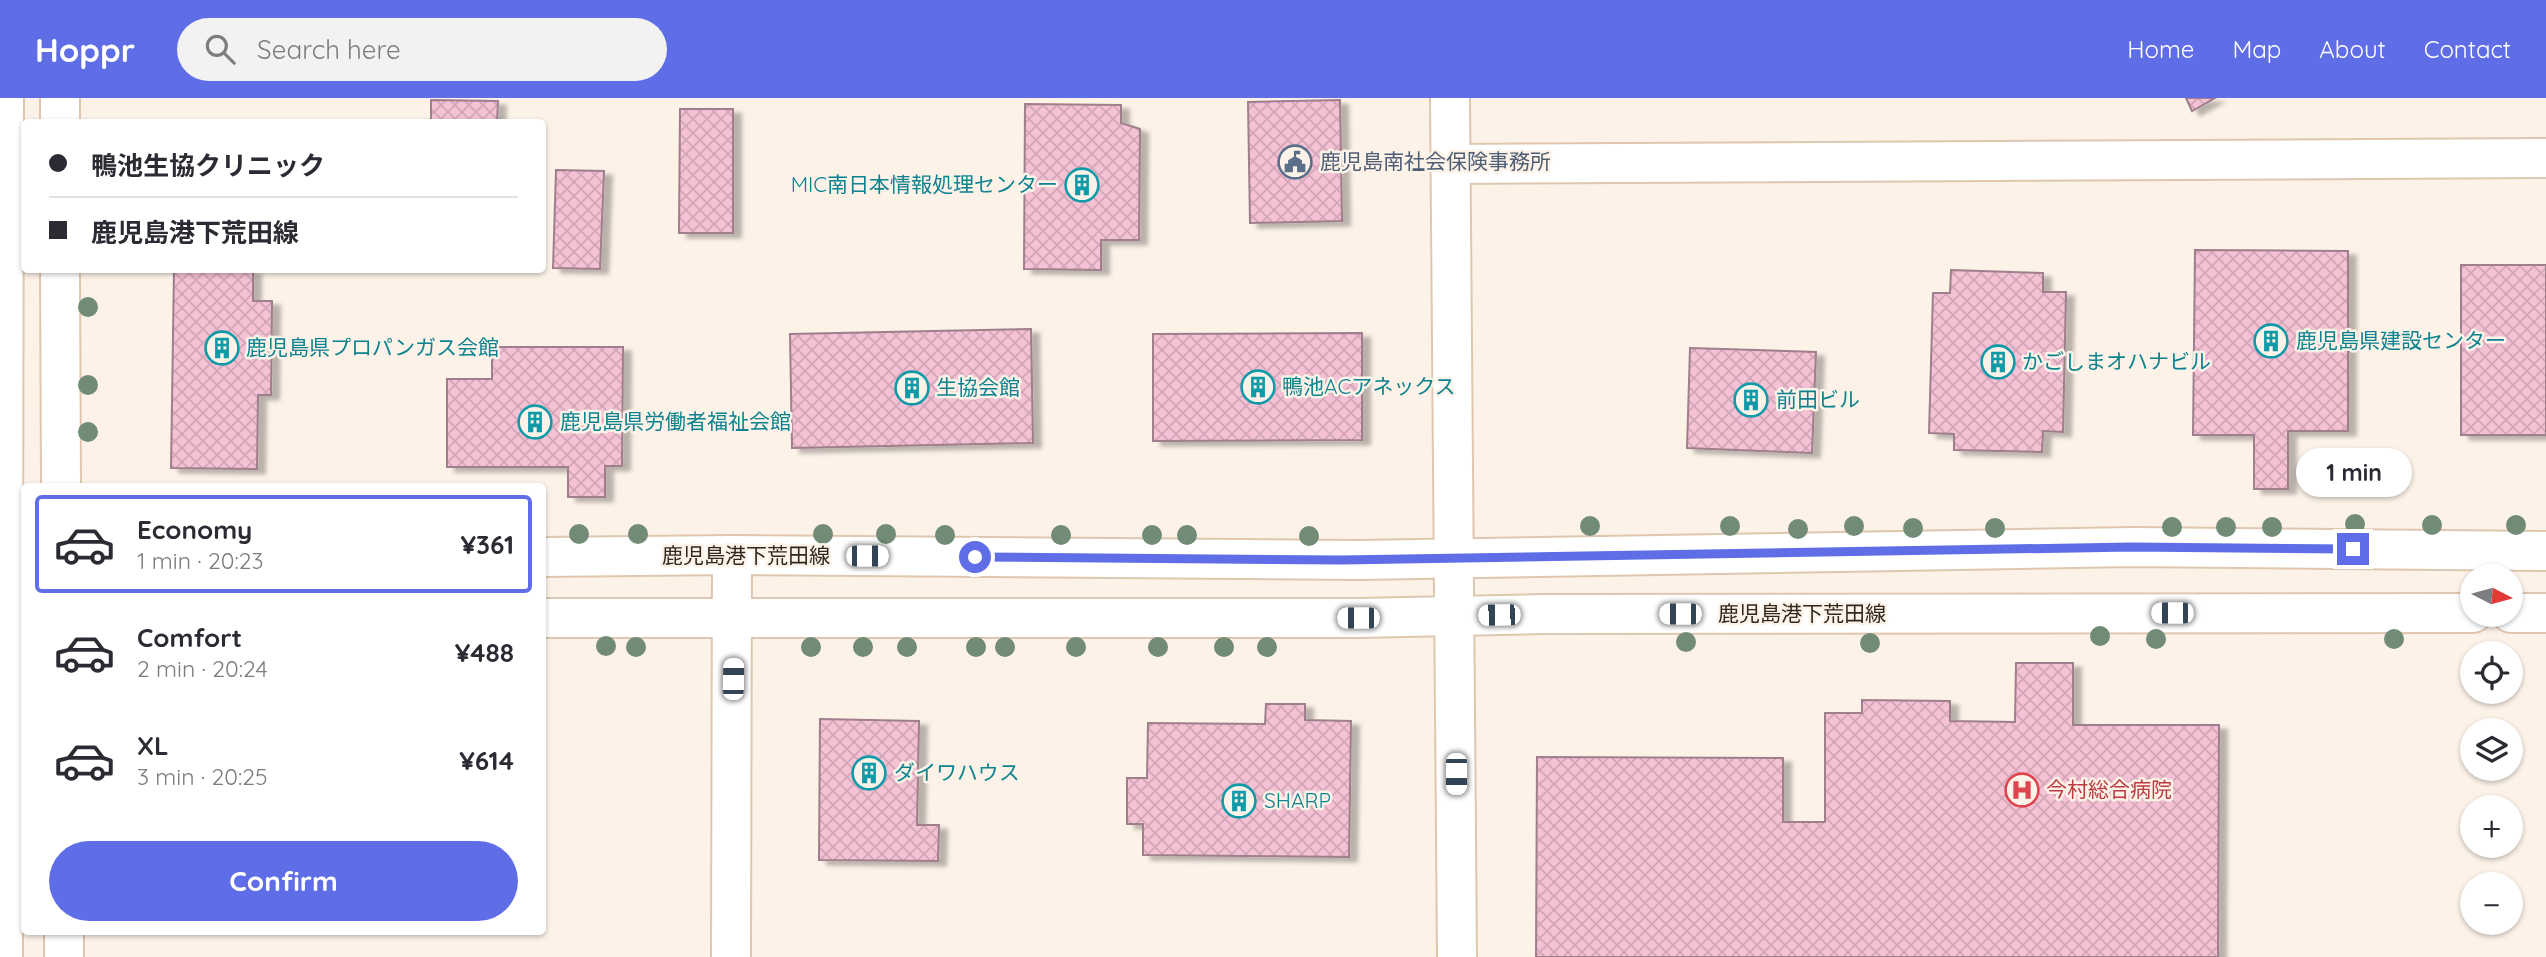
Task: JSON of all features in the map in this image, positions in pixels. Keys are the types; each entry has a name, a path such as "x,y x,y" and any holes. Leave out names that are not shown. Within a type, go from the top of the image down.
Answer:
{"main road":[{"path":"3,957 13,592 4,98"},
{"path":"60,98 60,119"},
{"path":"1450,98 1457,957"},
{"path":"1450,164 2546,158"},
{"path":"60,273 61,483"},
{"name":"鹿児島港下荒田線","path":"546,556 1326,560 2132,547 2546,551"},
{"path":"731,957 732,555"},
{"name":"鹿児島港下荒田線","path":"546,618 2460,613"},
{"path":"2524,613 2546,613"},
{"path":"64,935 64,957"}],"building":[{"path":"2186,98 2215,98 2192,111"},
{"path":"431,100 498,101 497,119 431,119"},
{"name":"鹿児島南社会保険事務所","path":"1340,100 1342,221 1250,223 1248,102"},
{"name":"MIC南日本情報処理センター","path":"1025,104 1121,105 1121,123 1140,129 1139,240 1101,240 1101,270 1024,269"},
{"path":"680,109 733,109 733,233 679,233"},
{"path":"556,170 604,171 600,269 553,268"},
{"name":"鹿児島県建設センター","path":"2195,250 2348,251 2348,431 2288,431 2288,489 2254,489 2254,435 2193,435"},
{"path":"2461,265 2546,265 2546,435 2461,435"},
{"name":"かごしまオハナビル","path":"1951,270 2043,273 2043,292 2066,292 2063,432 2043,431 2042,452 1954,450 1954,434 1929,433 1933,293 1950,293"},
{"name":"鹿児島県プロパンガス会館","path":"174,273 253,273 253,301 272,301 271,395 258,395 257,469 171,468"},
{"name":"生協会館","path":"1031,329 1033,443 792,448 790,334"},
{"name":"鴨池ACアネックス","path":"1362,333 1362,440 1153,441 1153,334"},
{"name":"鹿児島県労働者福祉会館","path":"492,347 623,347 622,466 605,466 605,497 568,497 568,467 447,467 447,379 492,379"},
{"name":"前田ビル","path":"1690,348 1816,352 1812,453 1687,448"},
{"name":"今村総合病院","path":"2016,663 2073,663 2073,725 2219,725 2218,957 1536,957 1537,757 1783,758 1783,822 1825,822 1825,713 1862,713 1862,700 1950,701 1950,721 2015,722"},
{"name":"SHARP","path":"1266,704 1305,704 1305,720 1351,721 1349,857 1143,855 1143,824 1127,824 1127,778 1147,778 1148,723 1265,724"},
{"name":"ダイワハウス","path":"820,719 919,721 917,825 939,825 938,861 819,860"}],"place":[{"name":"鹿児島南社会保険事務所","path":"1295,162"},
{"name":"MIC南日本情報処理センター","path":"1082,185"},
{"name":"鹿児島県建設センター","path":"2271,341"},
{"name":"鹿児島県プロパンガス会館","path":"222,348"},
{"name":"かごしまオハナビル","path":"1998,362"},
{"name":"鴨池ACアネックス","path":"1258,387"},
{"name":"生協会館","path":"912,388"},
{"name":"前田ビル","path":"1751,400"},
{"name":"鹿児島県労働者福祉会館","path":"535,422"},
{"name":"ダイワハウス","path":"869,773"},
{"name":"今村総合病院","path":"2022,790"},
{"name":"SHARP","path":"1239,801"}],"route":[{"path":"975,557 1342,560 2132,547 2353,549"}]}
